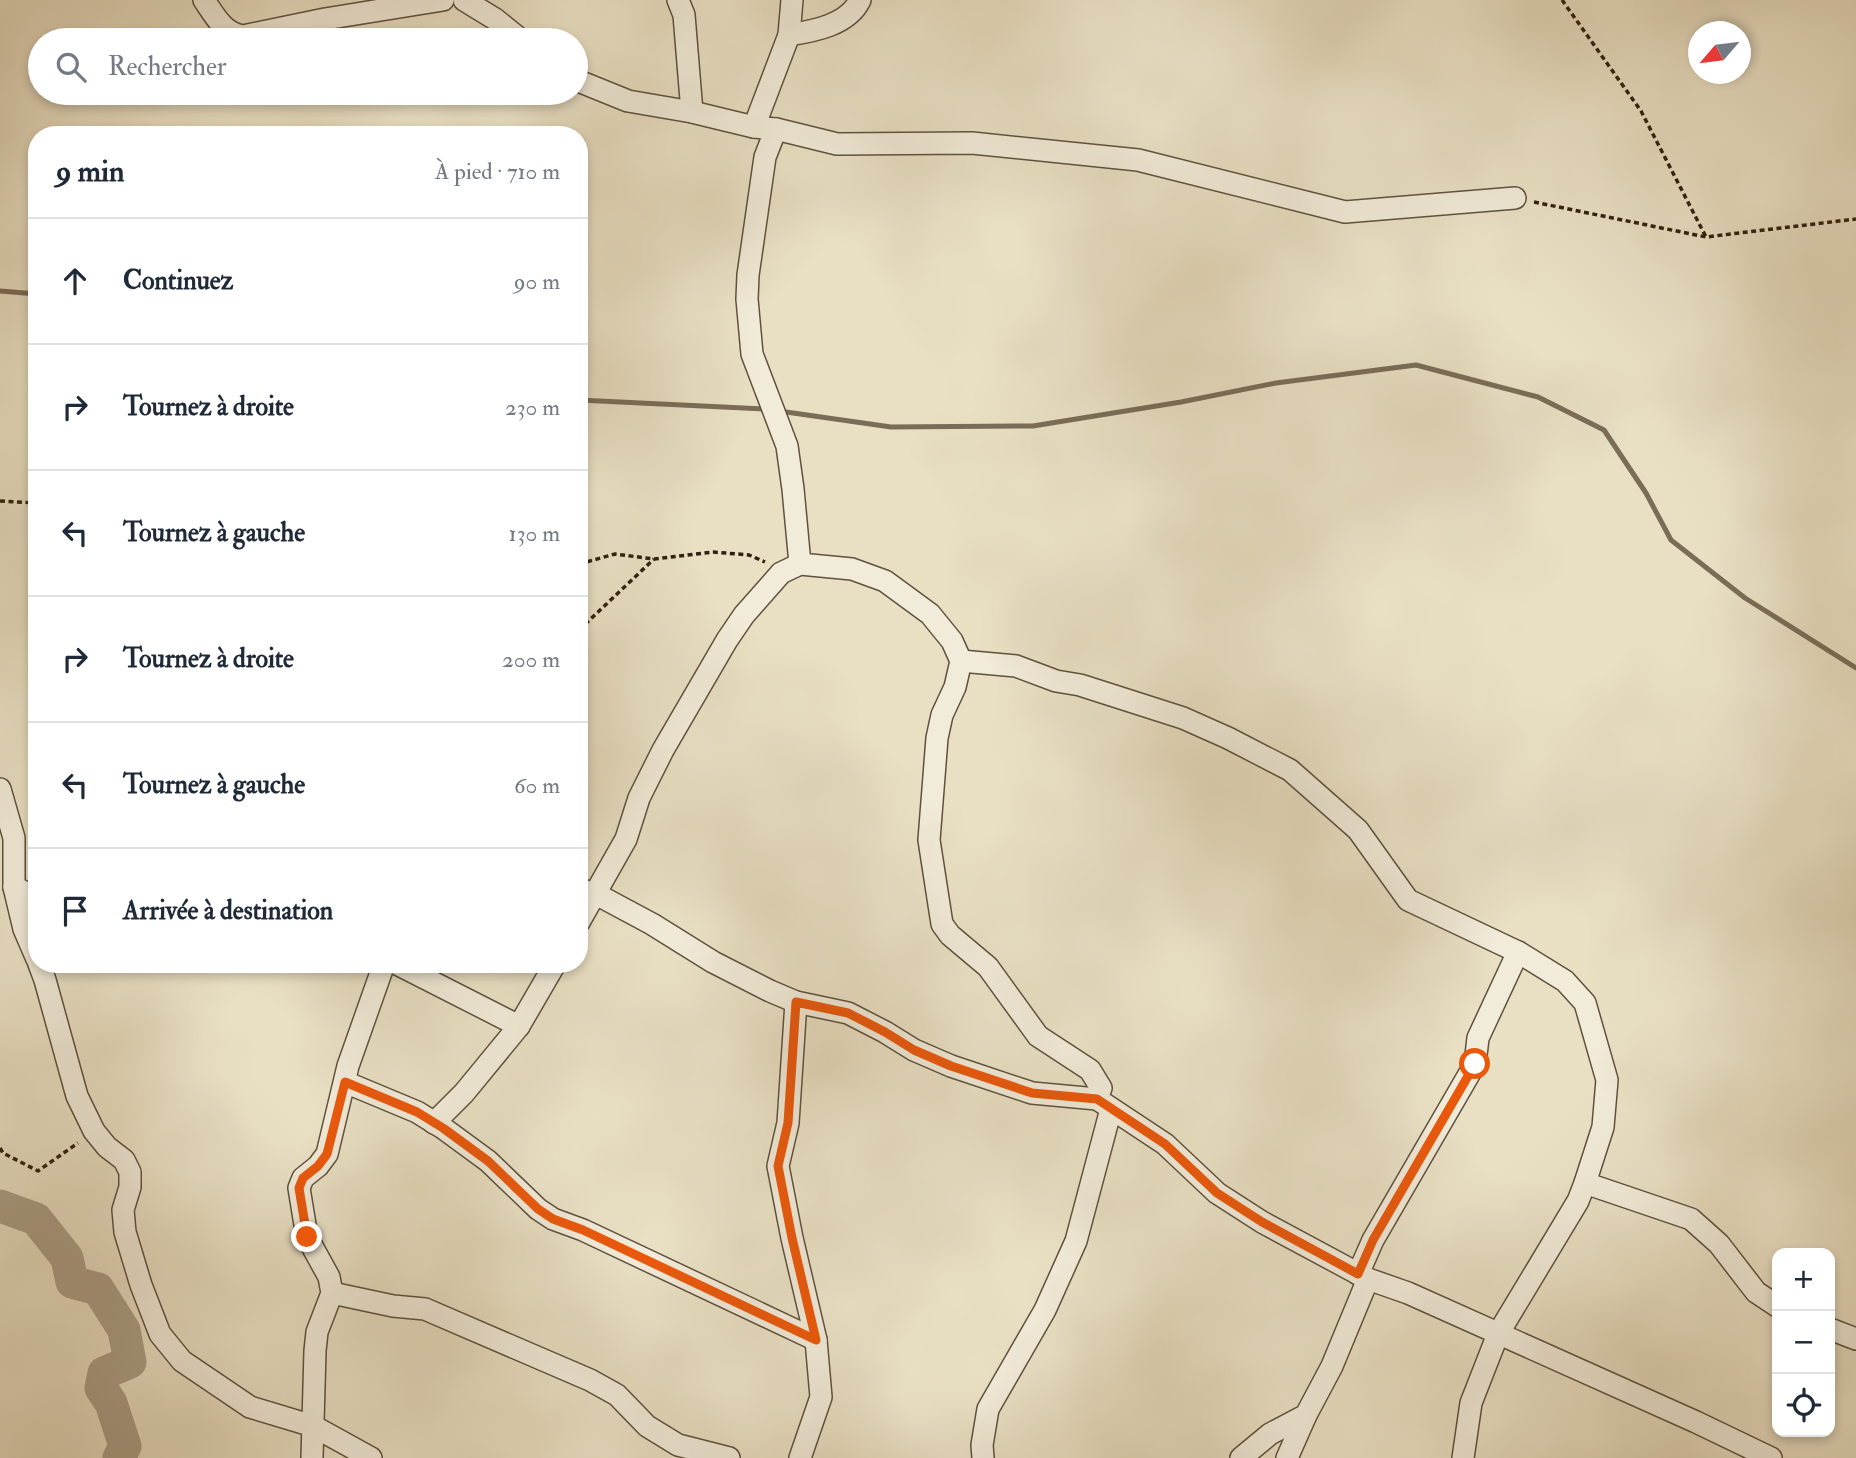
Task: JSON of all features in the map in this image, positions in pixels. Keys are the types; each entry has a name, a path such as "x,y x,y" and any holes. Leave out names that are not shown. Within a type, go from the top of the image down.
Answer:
{"street":[{"path":"204,0 227,28"},
{"path":"282,28 443,0"},
{"path":"464,0 506,28"},
{"path":"678,0 684,15 692,112"},
{"path":"754,127 789,35 793,0"},
{"path":"789,35 815,31 842,19 860,0"},
{"path":"588,84 628,101 692,112 754,127 776,129 837,144 972,143 1138,160 1345,212 1515,198"},
{"path":"588,890 626,839 639,798 703,681 744,615 791,569 793,489 787,446 752,354 747,299 765,157 776,129"},
{"path":"791,569 852,569 885,581 930,614 952,641 961,661 937,738 929,840 939,916 950,935 988,967 1038,1036 1090,1070 1101,1088 1104,1104 1076,1241 1045,1310 988,1409 982,1445 983,1458"},
{"path":"961,661 1016,666 1056,681 1080,685 1183,718 1290,770 1358,830 1408,900 1518,952 1565,981 1585,1003 1607,1080 1603,1127 1578,1201 1498,1334 1471,1403 1463,1458"},
{"path":"0,789 14,838 14,887 28,938"},
{"path":"14,887 28,894"},
{"path":"588,892 652,924 713,962 796,1002 848,1013 914,1050 951,1066 1032,1093 1104,1104 1165,1144 1217,1193 1262,1222 1363,1277 1408,1293 1771,1458"},
{"path":"1287,1458 1332,1366 1373,1240 1475,1064 1478,1038 1518,952"},
{"path":"43,973 77,1096 94,1131 107,1147 124,1160 130,1172 130,1187 122,1210 125,1231 141,1285 160,1334 182,1361 250,1407 313,1426 341,1449 371,1458"},
{"path":"312,1458 317,1332 332,1293 328,1277 307,1237 299,1188 303,1178 318,1166 327,1154 345,1082 381,973"},
{"path":"415,973 519,1026"},
{"path":"434,1123 464,1093 519,1026 550,973"},
{"path":"796,1002 788,1123 778,1166 816,1340 821,1397 800,1458"},
{"path":"345,1082 417,1112 434,1123 488,1161 538,1209 553,1219 583,1230 816,1340"},
{"path":"1585,1183 1690,1219 1719,1244 1756,1292 1772,1303"},
{"path":"332,1293 393,1306 425,1309 590,1380 617,1395 647,1426 678,1445 729,1458"},
{"path":"1835,1331 1856,1339"},
{"path":"1241,1458 1270,1434 1306,1415"}],"path":[{"path":"1562,0 1641,111 1706,237"},
{"path":"1515,198 1706,237 1856,219"},
{"path":"0,501 28,503"},
{"path":"588,562 615,554 654,559 713,552 748,555 791,569"},
{"path":"588,621 654,559"},
{"path":"0,1148 3,1153 38,1171 94,1131"}],"waterway":[{"path":"0,291 28,293"},
{"path":"779,411 891,427 1033,426 1181,402 1276,383 1416,365 1538,397 1604,430 1646,493 1671,540 1745,598 1856,668"},
{"path":"588,400 766,409"},
{"path":"0,1206 36,1219 67,1258 72,1282 98,1289 124,1330 130,1362 104,1373 101,1388 111,1403 125,1446 119,1458"}],"route":[{"path":"307,1237 299,1188 303,1178 318,1166 327,1154 345,1082 417,1112 443,1128 488,1161 538,1209 553,1219 583,1230 816,1340 778,1166 788,1123 796,1002 848,1013 914,1050 951,1066 1032,1093 1097,1099 1165,1144 1217,1193 1262,1222 1358,1274 1373,1240 1475,1064"}]}
